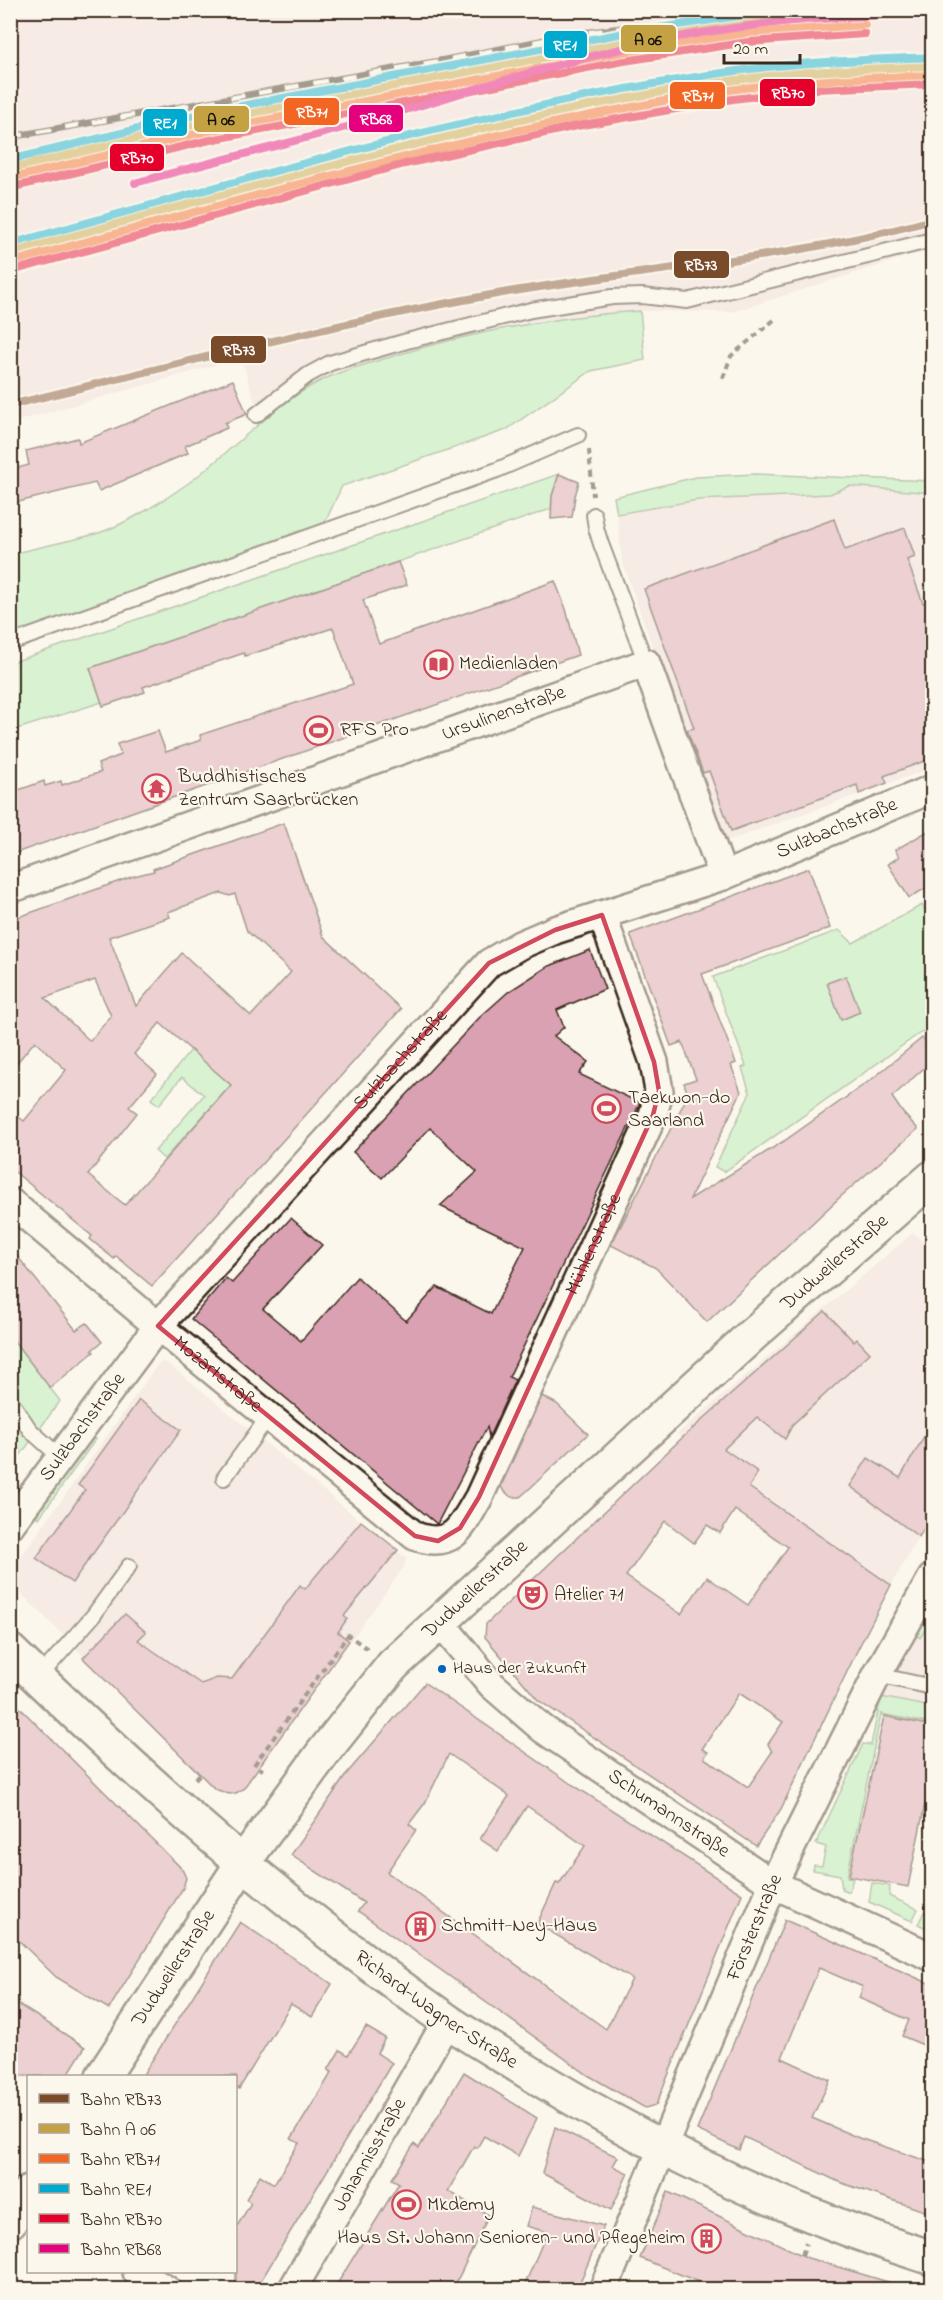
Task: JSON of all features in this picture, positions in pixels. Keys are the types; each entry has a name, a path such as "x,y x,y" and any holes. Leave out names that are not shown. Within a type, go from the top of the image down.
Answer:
{"main road":[{"name":"Dudweilerstraße","path":"105,2075 242,1864 363,1701 398,1659 804,1288 933,1178"},
{"name":"Richard-Wagner-Straße","path":"10,1651 166,1798 242,1864 447,2021 580,2104 663,2148 800,2211 933,2258"}],"street":[{"path":"646,663 723,876"},
{"name":"Ursulinenstraße","path":"10,889 646,663"},
{"name":"Sulzbachstraße","path":"10,1525 158,1326 489,963 520,945 555,930 723,876 933,789"},
{"name":"Mühlenstraße","path":"428,1540 438,1541 449,1538 460,1528 480,1497 653,1115 659,1090 654,1062 602,915"},
{"name":"Mozartstraße","path":"10,1202 416,1536 428,1540"},
{"name":"Försterstraße","path":"603,2289 773,1884 877,1675 933,1578"},
{"name":"Schumannstraße","path":"439,1621 492,1685 543,1729 773,1884 933,1957"},
{"name":"Johannisstraße","path":"292,2289 447,2021"},
{"path":"140,2273 167,2289"}],"lane":[{"path":"256,415 308,375 330,363 407,341 531,310 612,297 642,296 687,301 933,240"},
{"path":"10,643 584,437"},
{"path":"594,515 601,544 646,663"},
{"path":"10,1400 30,1430 60,1457"},
{"path":"224,1478 269,1416"},
{"path":"38,1678 93,1616 129,1566"},
{"path":"877,1675 933,1687"}],"path":[{"path":"723,378 731,356 774,320"},
{"path":"584,437 594,515"},
{"path":"259,1768 348,1635 358,1642"},
{"path":"195,1779 200,1774"}],"highlighted area":[{"path":"602,915 654,1062 659,1091 653,1115 479,1497 460,1528 438,1541 415,1536 158,1326 489,963 555,930"}],"shaded area":[{"path":"11,11 932,11 932,251 912,255 732,312 598,313 523,325 412,350 343,371 307,388 261,422 241,358 11,423"},
{"path":"849,486 932,493 932,768 722,843 622,561 617,514 698,500 830,494"},
{"path":"914,1232 932,1253 932,1514 891,1585 677,1434"},
{"path":"167,1363 195,1385 406,1558 405,1566 243,1789 236,1793 229,1794 215,1789 11,1583 11,1571 158,1364"},
{"path":"932,1602 932,1707 881,1697 915,1634"},
{"path":"932,1765 932,1813 923,1811"}],"green space":[{"path":"640,311 645,360 591,371 506,430 342,486 320,533 11,643 10,554 99,533 146,510 190,482 276,410 316,383 356,367 481,333 544,321"},
{"path":"559,474 552,496 551,509 90,668 102,702 11,731 10,663"},
{"path":"755,474 932,481 932,493 849,486 830,494 698,500 617,514 614,497 696,477"},
{"path":"922,905 932,922 932,1039 923,1031 724,1172 715,1167 750,1093 742,1068 746,1066 713,977 839,930 853,943"},
{"path":"191,1050 231,1085 164,1159 155,1151 204,1095 182,1077 159,1105 151,1099"},
{"path":"11,1336 60,1401 11,1468"},
{"path":"92,1436 96,1439 39,1518 35,1515"},
{"path":"932,1602 932,1619 920,1638 915,1634"},
{"path":"881,1697 932,1707 932,1724 881,1714 847,1877 853,1878 849,1892 842,1889 840,1875 813,1870 814,1865 822,1866 826,1847 816,1844 863,1744 871,1745"},
{"path":"872,1883 890,1886 889,1896 918,1909 912,1921 869,1902"},
{"path":"924,1912 932,1916 932,1931 918,1924"}],"building":[{"path":"233,380 247,414 225,423 227,428 185,446 188,453 99,491 95,483 10,504 10,470 29,465 26,451 78,438 79,443"},
{"path":"559,474 579,482 572,517 551,519 552,496"},
{"path":"834,519 845,550 905,528 915,557 907,560 923,603 933,599 933,758 884,776 887,783 859,794 857,785 731,831 709,771 703,773 687,730 694,728 644,589"},
{"path":"398,562 407,585 363,600 379,644 555,581 566,609 578,655 10,855 10,793 44,781 45,786 61,781 62,785 101,772 98,764 121,755 117,744 158,731 166,752 201,740 200,735 353,684 333,628 245,656 244,653 143,687 145,692 103,706 90,668"},
{"path":"284,823 323,936 401,1009 152,1286 116,1256 114,1259 90,1239 92,1236 10,1168 10,1110 24,1121 66,1070 35,1041 10,1071 10,920 154,871 153,869","holes":["221,893 230,896 235,894 247,931 291,972 251,1016 182,953 136,1006 109,937 170,917 168,912","95,980 111,1016 90,1041 45,998","160,1023 231,1085 125,1205 88,1175 137,1113 129,1107 157,1074 134,1054"]},
{"path":"933,828 933,884 909,898 888,864 899,857 895,850"},
{"path":"809,868 830,928 702,974 736,1063 731,1065 741,1092 690,1199 784,1141 872,1079 922,1038 933,1049 933,1060 892,1097 918,1129 838,1199 707,1322 656,1268 611,1245 688,1095 684,1083 696,1079 682,1042 671,1046 630,934"},
{"path":"590,950 605,989 557,1010 564,1027 554,1036 588,1062 579,1074 640,1103 509,1377 515,1380 489,1437 487,1427 437,1524 191,1319 226,1278 232,1283 291,1218 322,1245 263,1309 301,1341 357,1277 406,1321 437,1287 491,1314 525,1247 440,1206 477,1172 430,1128 382,1178 353,1152 479,1018 508,992 547,967"},
{"path":"846,976 860,1012 841,1020 827,983"},
{"path":"10,1247 76,1330 87,1323 102,1342 92,1350 94,1352 50,1388 10,1336"},
{"path":"825,1311 854,1342 857,1339 870,1353 793,1424 785,1439 757,1417 724,1449 758,1472 749,1487 891,1585 781,1809 756,1846 538,1700 485,1637 486,1624 682,1438","holes":["735,1510 788,1547 748,1605 707,1577 681,1614 626,1576 665,1521 694,1543 707,1525 720,1533","739,1693 783,1722 768,1744 772,1752 748,1787 704,1758 708,1752 702,1749"]},
{"path":"542,1396 557,1404 588,1434 520,1497 511,1497 501,1486"},
{"path":"139,1400 181,1430 72,1583 36,1558 85,1490 78,1485"},
{"path":"933,1421 933,1514 919,1537 850,1486 868,1458 900,1478"},
{"path":"361,1521 398,1550 344,1616 347,1619 338,1632 349,1641 243,1789 236,1793 229,1794 215,1789 83,1658 125,1614 146,1632 138,1640 201,1684 217,1678 232,1679 300,1585 305,1589"},
{"path":"425,1683 570,1783 742,1894 656,2105 645,2108 588,2075 358,1911 364,1903 291,1855 348,1772","holes":["449,1754 509,1796 480,1839 498,1851 527,1806 585,1846 559,1884 556,1883 537,1924 632,1979 606,2029 387,1872 416,1830 409,1824 425,1803"]},
{"path":"10,1698 182,1869 186,1878 183,1888 109,2009 56,1977 10,1932"},
{"path":"884,1716 928,1725 927,1729 933,1730 933,1765 908,1887 849,1876"},
{"path":"785,1920 933,1985 933,2049 902,2036 909,2020 859,1998 863,1987 819,1968 782,2058 830,2080 812,2118 859,2138 933,2163 933,2214 839,2182 744,2137 739,2150 697,2130"},
{"path":"240,1922 332,1984 312,2017 291,2004 239,2089 237,2075 143,2075"},
{"path":"10,1999 85,2047 68,2075 10,2076"},
{"path":"366,2027 385,2038 377,2053 392,2063 256,2289 236,2289 237,2226 251,2203 246,2199 260,2175 274,2184 299,2143 291,2139 332,2072 328,2070 340,2050 348,2055"},
{"path":"464,2072 537,2118 518,2156 484,2136 477,2148 474,2146 448,2191 489,2215 453,2289 334,2289 399,2183 392,2179 414,2144 419,2148"},
{"path":"555,2127 618,2157 613,2166 628,2173 611,2210 542,2173"},
{"name":"Haus St. Johann Senioren- und Pflegeheim","path":"668,2192 808,2258 895,2284 894,2289 716,2289 640,2258"},
{"path":"532,2207 604,2226 577,2289 523,2289 547,2232 526,2226"}],"railway":[{"path":"10,137 445,60 574,34 637,26"}],"rail line":[{"name":"RE1","path":"10,160 204,113 619,34 745,15 812,10"},
{"name":"RB68","path":"135,183 350,126 550,67 656,41 734,28 813,19 932,14"},
{"name":"RB71","path":"12,178 208,131 623,52 747,33 865,25"},
{"name":"RB70","path":"14,187 210,140 624,61 748,42 865,34"},
{"name":"RE1","path":"10,244 278,170 547,104 729,72 830,62 932,57"},
{"name":"RB71","path":"12,262 369,166 548,124 730,90 831,80 932,75"},
{"name":"RB70","path":"15,270 405,164 577,126 733,99 817,89 932,84"},
{"name":"RB73","path":"10,405 383,316 508,292 775,254 932,220"}],"transit line":[{"path":"10,169 206,122 621,43 746,24 864,16"},
{"path":"10,253 367,156 547,114 729,81 830,71 932,66"}],"place":[{"name":"Medienladen","path":"438,664"},
{"name":"RFS Pro","path":"319,730"},
{"name":"Buddhistisches Zentrum Saarbrücken","path":"157,788"},
{"name":"Taekwon-do Saarland","path":"607,1109"},
{"name":"Atelier 71","path":"533,1595"},
{"name":"Haus der Zukunft","path":"442,1669"},
{"name":"Schmitt-Ney-Haus","path":"420,1926"},
{"name":"Mkdemy","path":"406,2205"},
{"name":"Haus St. Johann Senioren- und Pflegeheim","path":"706,2238"}]}
